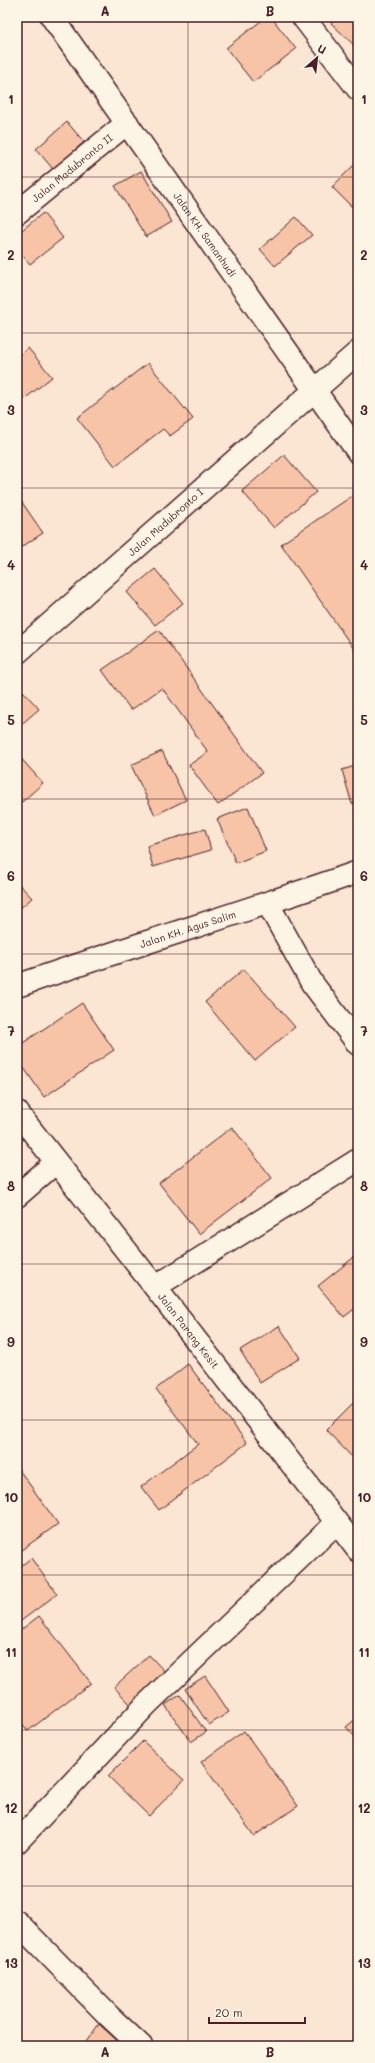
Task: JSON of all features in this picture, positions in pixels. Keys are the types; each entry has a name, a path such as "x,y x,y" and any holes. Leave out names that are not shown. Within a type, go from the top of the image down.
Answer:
{"street":[{"name":"Jalan KH. Samanhudi","path":"52,17 358,452"},
{"path":"303,17 358,89"},
{"name":"Jalan Madubronto II","path":"17,213 127,123"},
{"name":"Jalan Madubronto I","path":"17,653 358,352"},
{"name":"Jalan KH. Agus Salim","path":"17,986 104,956 268,904 358,872"},
{"path":"268,904 312,983 358,1044"},
{"name":"Jalan Parang Kesit","path":"17,1112 55,1163 155,1287 358,1550"},
{"path":"155,1287 358,1160"},
{"path":"17,1196 55,1163"},
{"path":"17,1842 148,1703 336,1523"},
{"path":"17,1922 110,2017 141,2046"}],"building":[{"path":"266,17 271,17 296,49 253,82 226,48"},
{"path":"336,17 358,17 358,49 331,23"},
{"path":"67,122 84,142 53,169 36,149"},
{"path":"358,161 358,201 352,207 332,187"},
{"path":"141,171 172,222 146,237 115,186"},
{"path":"43,213 63,238 30,264 17,249 17,234"},
{"path":"296,217 312,235 275,266 260,249"},
{"path":"28,348 52,377 17,405 17,357"},
{"path":"148,363 193,419 170,436 163,429 115,466 77,418"},
{"path":"284,455 316,492 274,528 242,491"},
{"path":"358,492 358,655 281,544"},
{"path":"17,495 43,533 17,550"},
{"path":"155,569 183,603 155,625 127,592"},
{"path":"159,630 262,773 218,805 189,765 208,752 162,688 131,710 102,670"},
{"path":"23,691 39,709 17,728 17,696"},
{"path":"162,751 186,800 155,815 131,765"},
{"path":"17,754 43,783 22,802 17,796"},
{"path":"358,765 358,802 352,804 342,770"},
{"path":"248,807 266,851 236,863 217,819"},
{"path":"205,829 211,850 153,867 147,846"},
{"path":"17,882 32,898 17,911"},
{"path":"244,969 295,1027 255,1061 205,1002"},
{"path":"82,1003 114,1050 44,1097 17,1058 17,1047"},
{"path":"232,1127 272,1178 199,1234 159,1183"},
{"path":"358,1254 358,1306 344,1317 318,1286"},
{"path":"279,1326 300,1358 260,1383 240,1350"},
{"path":"188,1364 247,1443 159,1510 141,1487 198,1444 156,1389"},
{"path":"356,1400 358,1403 358,1455 354,1459 326,1430"},
{"path":"17,1467 58,1524 17,1553"},
{"path":"31,1558 57,1594 17,1624 17,1569"},
{"path":"39,1616 91,1683 28,1731 17,1717 17,1633"},
{"path":"149,1655 167,1674 132,1706 114,1687"},
{"path":"205,1676 229,1712 209,1725 185,1689"},
{"path":"180,1695 206,1732 191,1742 165,1705"},
{"path":"358,1717 358,1740 346,1727"},
{"path":"244,1731 298,1806 254,1836 201,1762"},
{"path":"143,1741 184,1780 149,1816 108,1776"},
{"path":"99,2024 123,2046 92,2046 86,2042"}]}
